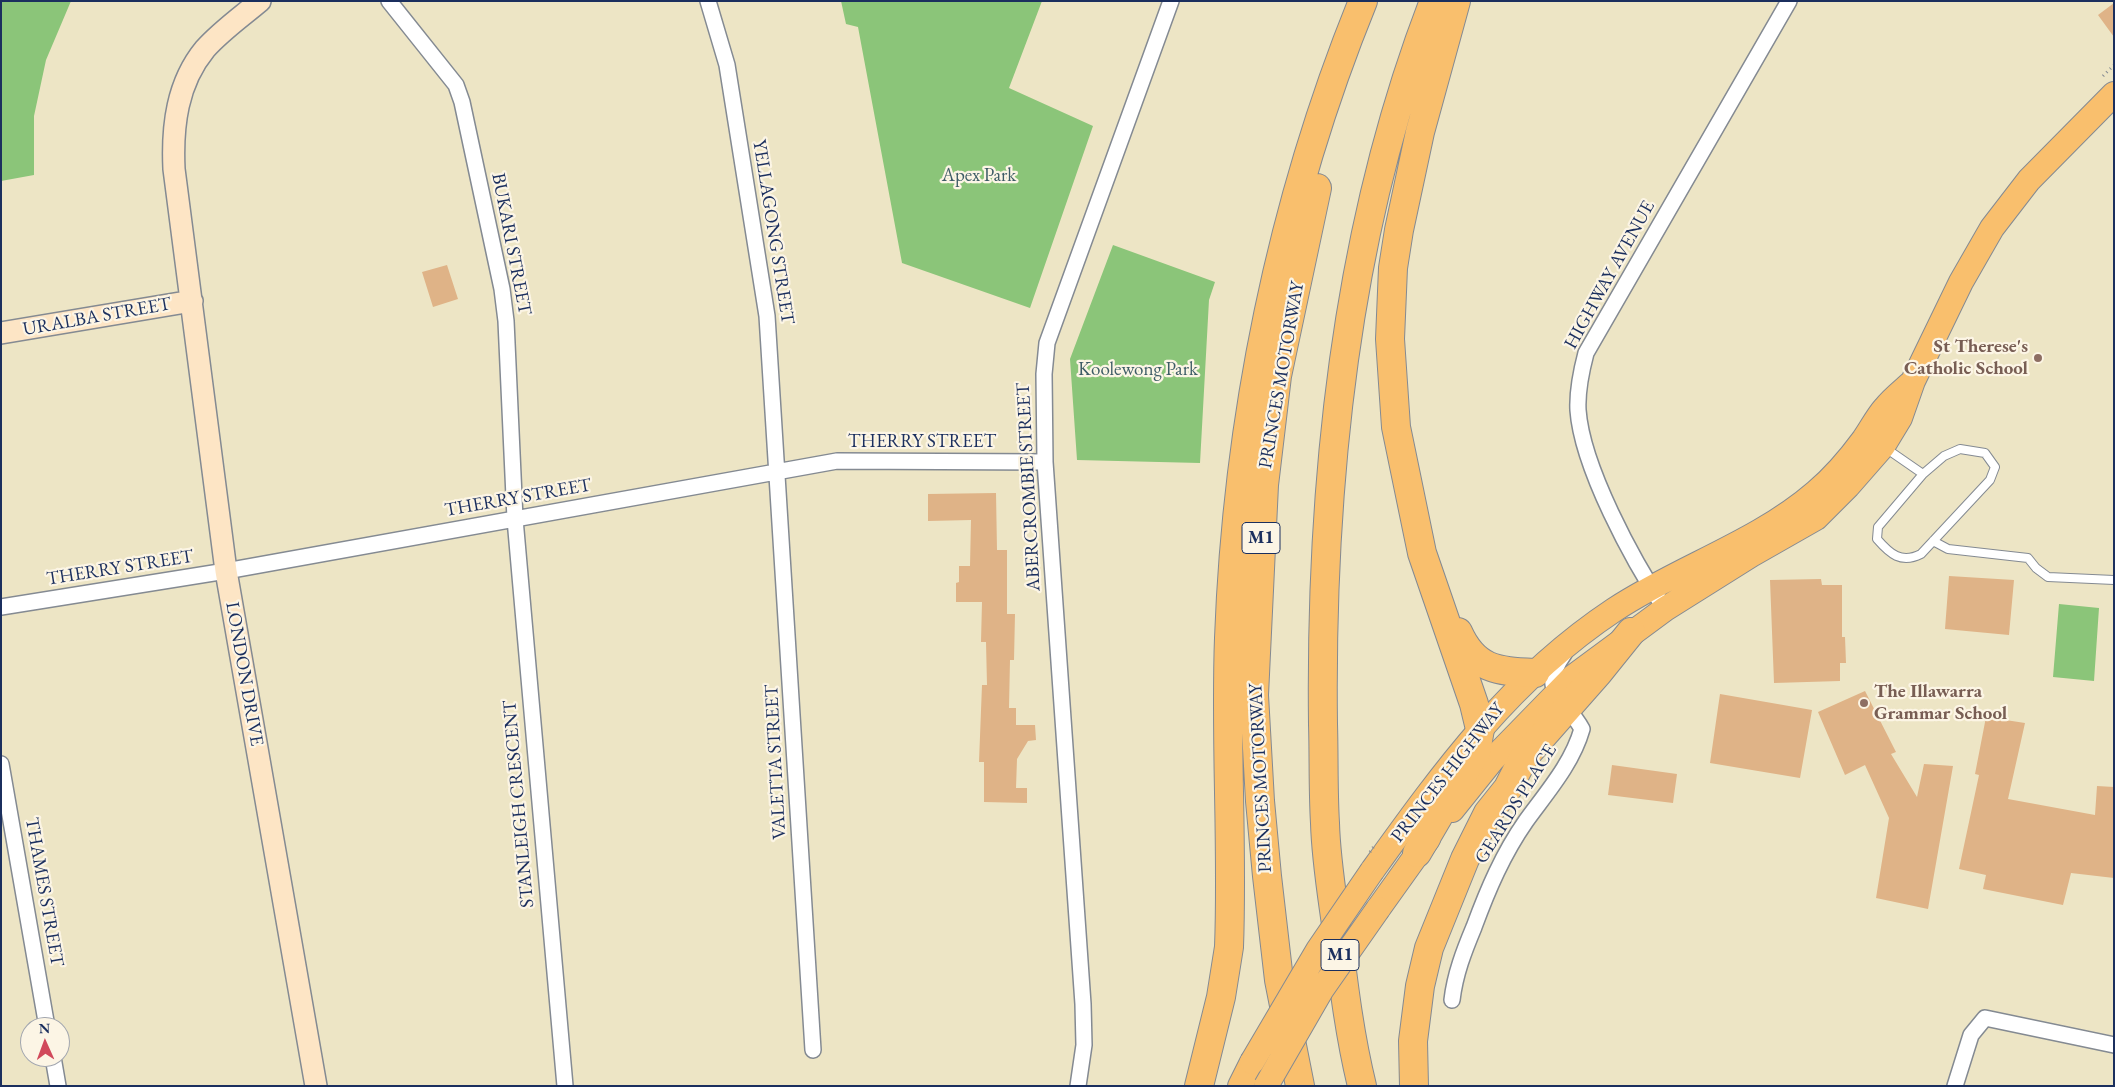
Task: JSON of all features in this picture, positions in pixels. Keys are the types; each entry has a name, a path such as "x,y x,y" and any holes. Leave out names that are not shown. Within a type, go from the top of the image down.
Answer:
{"highway":[{"path":"1198,1086 1222,997 1229,947 1229,636 1237,523 1251,412 1274,287 1296,197 1338,66 1363,1"},
{"name":"PRINCES MOTORWAY","path":"1300,1086 1279,980 1260,801 1254,696 1264,485 1278,376 1316,190 1375,1"},
{"name":"M1","path":"1362,1086 1346,1000 1325,823 1322,649 1331,477 1353,302 1380,169 1434,1"},
{"path":"1417,853 1476,752 1480,729 1474,704 1422,553 1396,427 1390,339 1393,268 1420,132 1456,1"},
{"path":"1409,489 1447,605 1462,641 1473,657 1488,667 1511,672 1535,673"},
{"path":"1414,1086 1413,1041 1420,986 1429,948 1446,902 1488,813 1508,788 1524,757 1561,701 1632,632"}],"main road":[{"name":"PRINCES HIGHWAY","path":"1632,632 1742,560 1816,518 1848,486 1883,446 1900,418 1913,381 1961,282 1997,222 2106,87"},
{"name":"PRINCES HIGHWAY","path":"1240,1086 1252,1062 1318,950 1372,871 1441,776 1506,699 1574,640 1614,610 1651,588 1760,530 1803,503 1841,468 1853,454 1884,408 1913,381"},
{"name":"PRINCES HIGHWAY","path":"1266,1086 1322,989 1417,853 1494,760 1561,701"}],"street":[{"name":"LONDON DRIVE","path":"260,1 205,50 182,91 173,139 174,168 226,571 316,1086"},
{"name":"BUKARI STREET","path":"389,1 456,85 462,102 503,297 515,519"},
{"name":"YELLAGONG STREET","path":"708,1 727,66 764,284 778,472"},
{"name":"ABERCROMBIE STREET","path":"1078,1086 1084,1045 1045,462 1044,374 1047,343 1171,1"},
{"name":"HIGHWAY AVENUE","path":"1665,609 1651,588 1615,518 1585,449 1578,410 1578,380 1586,353 1789,1"},
{"name":"URALBA STREET","path":"1,333 192,300"},
{"name":"THERRY STREET","path":"1,607 226,571 837,461 1045,462"},
{"name":"VALETTA STREET","path":"778,472 813,1050"},
{"name":"STANLEIGH CRESCENT","path":"515,519 565,1086"},
{"path":"1561,701 1551,679 1555,666 1574,640"},
{"name":"GEARDS PLACE","path":"1452,1000 1454,980 1502,857 1548,793 1577,744 1582,729 1561,701"},
{"name":"THAMES STREET","path":"1,764 45,1017"},
{"path":"1955,1086 1971,1035 1985,1018 2114,1045"},
{"path":"55,1067 58,1086"}],"lane":[{"path":"1883,446 1924,474"},
{"path":"1960,449 1985,454 1995,467 1990,480 1921,554 1911,559 1890,555 1876,539 1878,527 1924,474 1944,456 1960,449"},
{"path":"1933,541 1948,549 2028,558 2036,568 2048,577 2114,580"}],"path":[{"path":"2106,87 2114,65"}],"green space":[{"path":"1,1 71,1 46,60 34,116 34,175 1,181"},
{"name":"Apex Park","path":"841,1 1042,1 1009,88 1093,126 1030,308 902,263 858,27 846,24"},
{"name":"Koolewong Park","path":"1113,245 1215,282 1209,300 1200,463 1077,460 1070,359"},
{"path":"2059,604 2099,608 2094,681 2053,677"}],"building":[{"path":"2114,3 2114,37 2098,15"},
{"path":"447,265 458,299 433,307 422,272"},
{"path":"996,493 997,550 1007,550 1007,614 1015,614 1014,660 1010,660 1009,708 1016,708 1016,725 1035,725 1036,740 1028,741 1017,759 1016,788 1027,788 1027,803 984,802 984,762 979,762 982,685 987,685 986,642 981,642 982,602 956,602 956,583 959,582 959,566 970,566 971,520 928,521 928,494"},
{"path":"1949,576 2014,580 2009,635 1945,629"},
{"path":"1821,579 1822,585 1842,585 1842,637 1845,637 1846,663 1840,663 1840,681 1774,683 1770,580"},
{"path":"1865,691 1896,752 1891,754 1917,797 1924,764 1953,766 1928,909 1876,898 1889,818 1865,765 1845,775 1818,712"},
{"path":"1720,694 1812,710 1800,778 1710,763"},
{"path":"1986,717 2025,723 2008,799 2095,815 2097,786 2114,787 2114,878 2071,873 2063,905 1983,889 1986,875 1959,869 1979,775 1975,774"},
{"path":"1612,765 1677,774 1673,803 1608,795"}],"place":[{"name":"St Therese's Catholic School","path":"2038,358"},
{"name":"The Illawarra Grammar School","path":"1864,703"}]}
